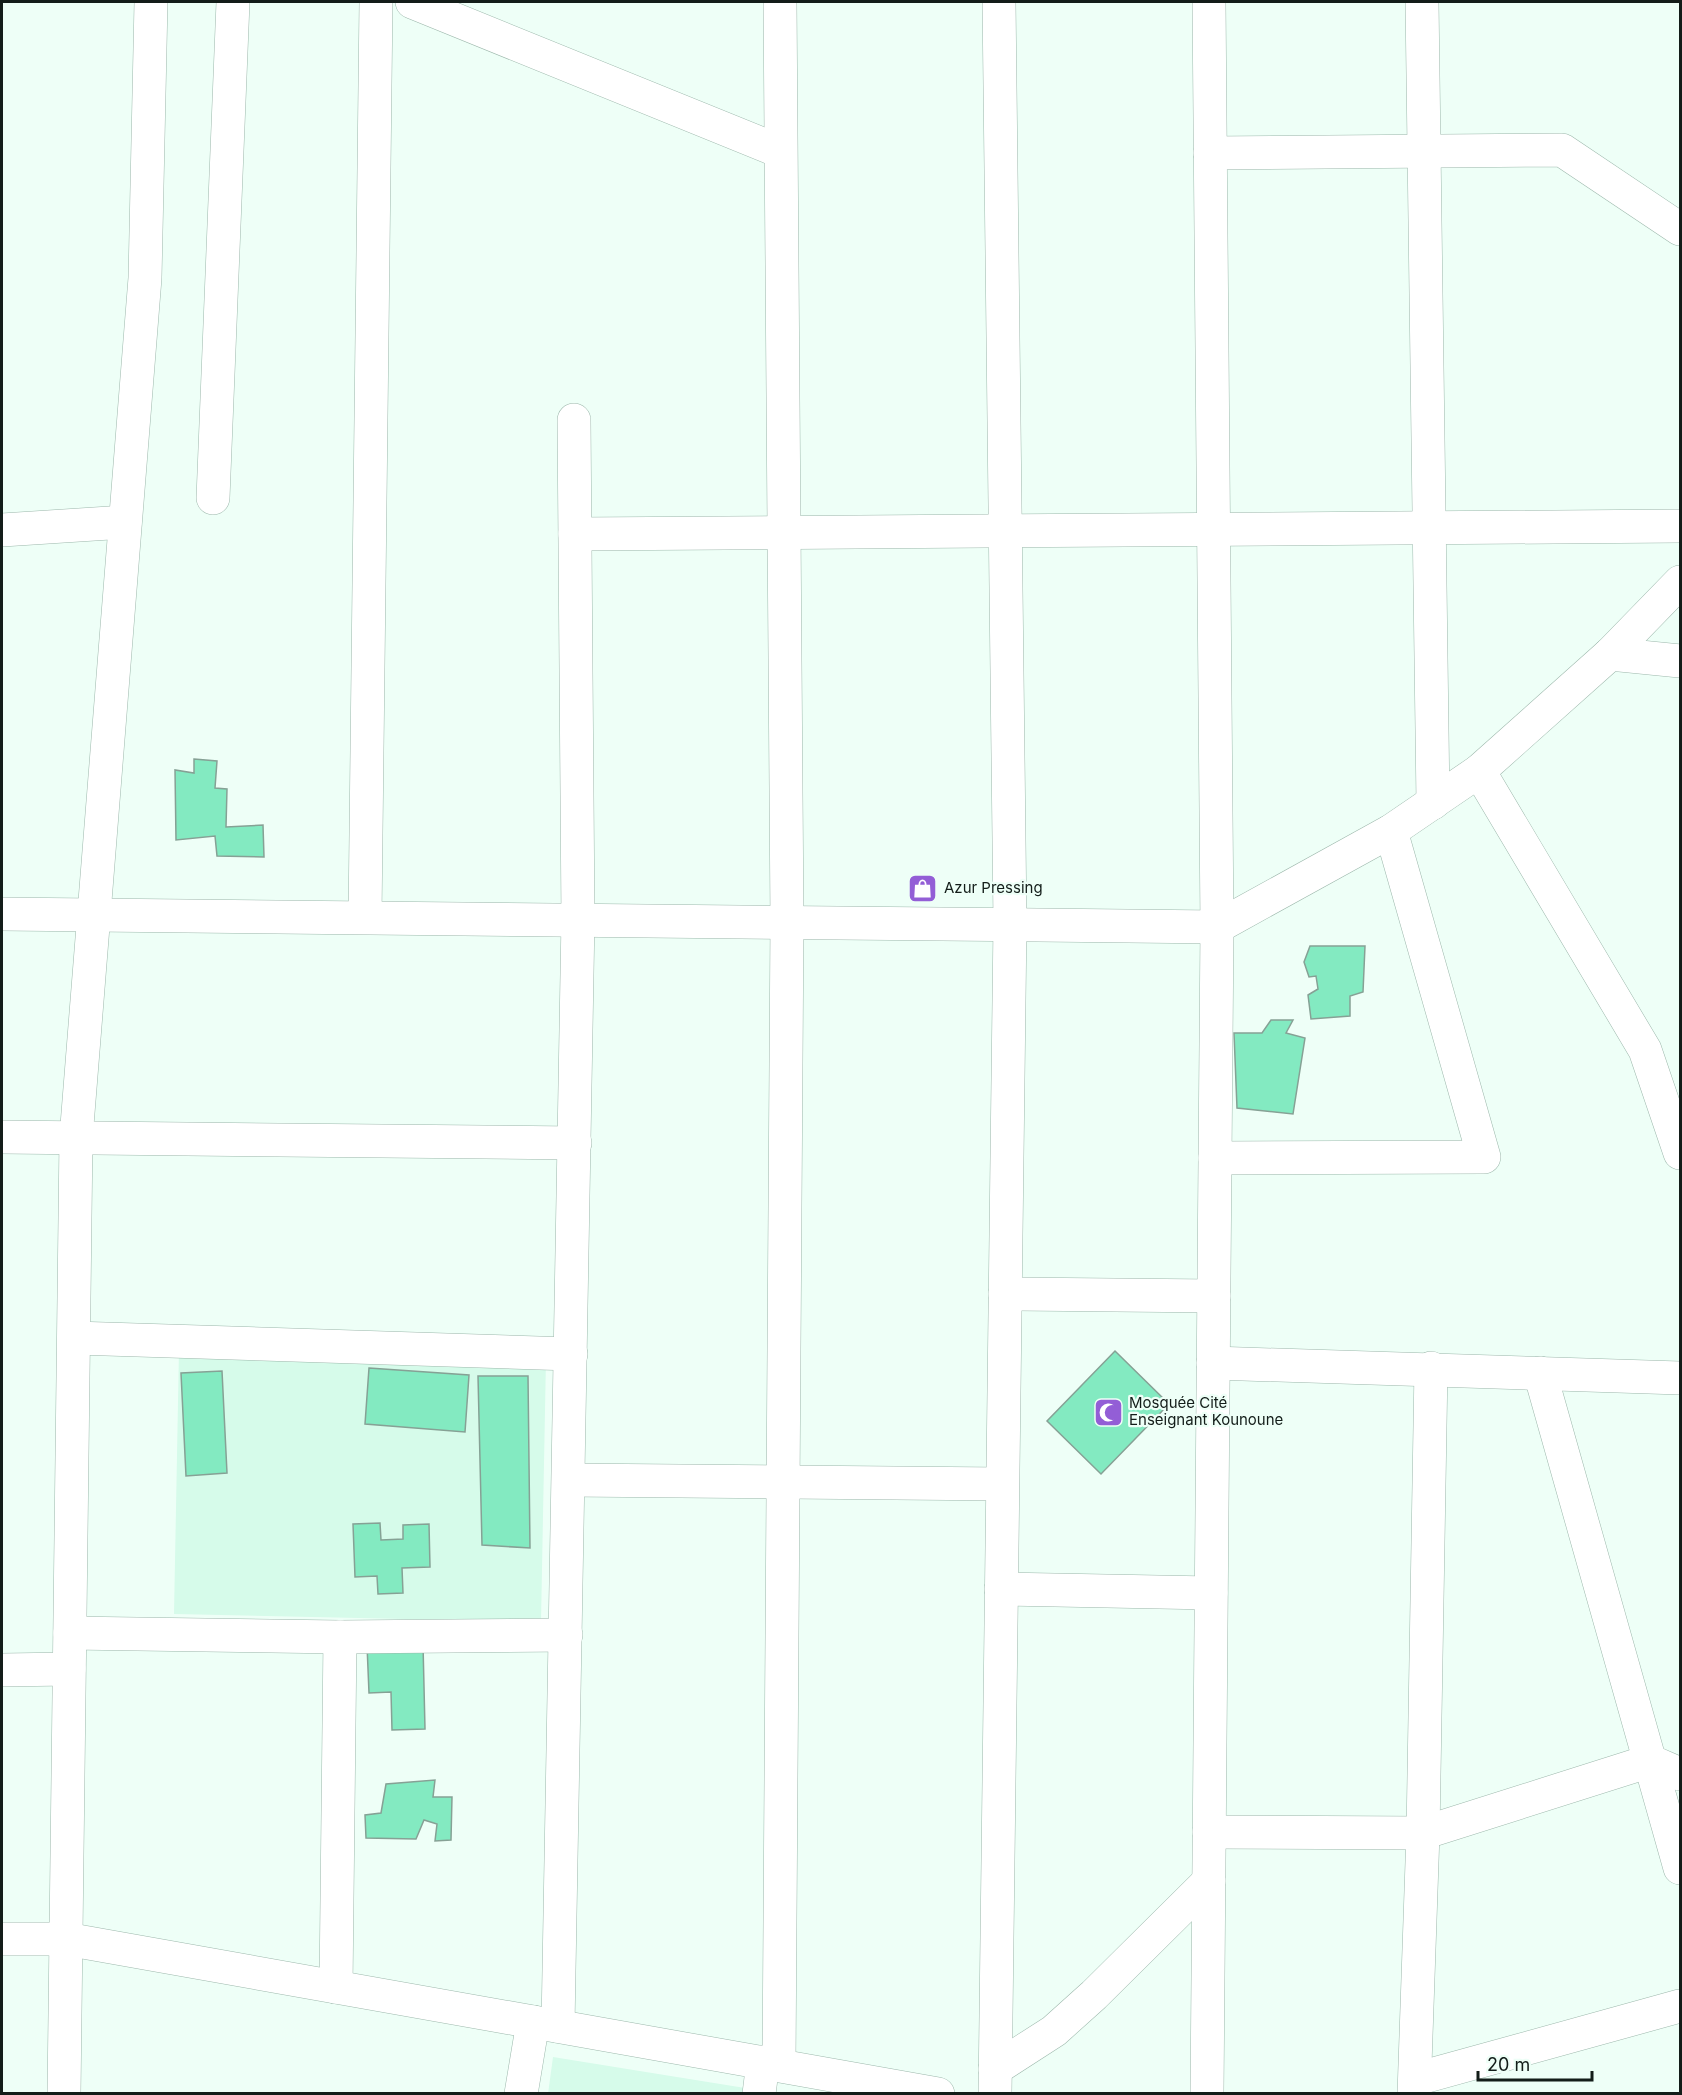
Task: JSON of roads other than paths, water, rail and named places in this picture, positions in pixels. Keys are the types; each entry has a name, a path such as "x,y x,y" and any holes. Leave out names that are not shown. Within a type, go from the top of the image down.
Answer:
{"street":[{"path":"64,2094 76,1138 145,278 151,2"},
{"path":"213,498 233,2"},
{"path":"365,917 376,2"},
{"path":"412,2 470,13 779,151"},
{"path":"767,2074 784,1482 787,921 779,151 780,2"},
{"path":"995,2081 1010,923 999,2"},
{"path":"1207,2094 1217,927 1209,2"},
{"path":"1422,2 1433,803"},
{"path":"1210,153 1562,150 1680,229"},
{"path":"521,2094 545,2024 566,1635 578,919 574,420"},
{"path":"2,530 125,522"},
{"path":"575,534 1680,526"},
{"path":"2,914 1217,927 1391,831 1479,771 1610,654 1680,582"},
{"path":"1610,654 1680,661"},
{"path":"1479,771 1646,1050 1680,1153"},
{"path":"1215,1158 1484,1157 1391,831"},
{"path":"2,1137 575,1143"},
{"path":"1005,1294 1214,1296"},
{"path":"74,1338 571,1354"},
{"path":"1213,1363 1431,1368 1680,1378"},
{"path":"1431,1368 1423,1833 1415,2086 1680,2006"},
{"path":"1540,1373 1680,1868"},
{"path":"569,1480 1002,1484"},
{"path":"1001,1588 1211,1593"},
{"path":"70,1633 340,1636 566,1635"},
{"path":"336,1987 340,1636"},
{"path":"2,1670 69,1669"},
{"path":"1209,1832 1423,1833 1650,1761 1680,1774"},
{"path":"995,2081 1094,1995 1209,1881"},
{"path":"2,1939 66,1939 545,2024 767,2074 938,2094"}],"place":[{"name":"Azur Pressing","path":"923,888"},
{"name":"Mosquée Cité Enseignant Kounoune","path":"1108,1412"}]}
